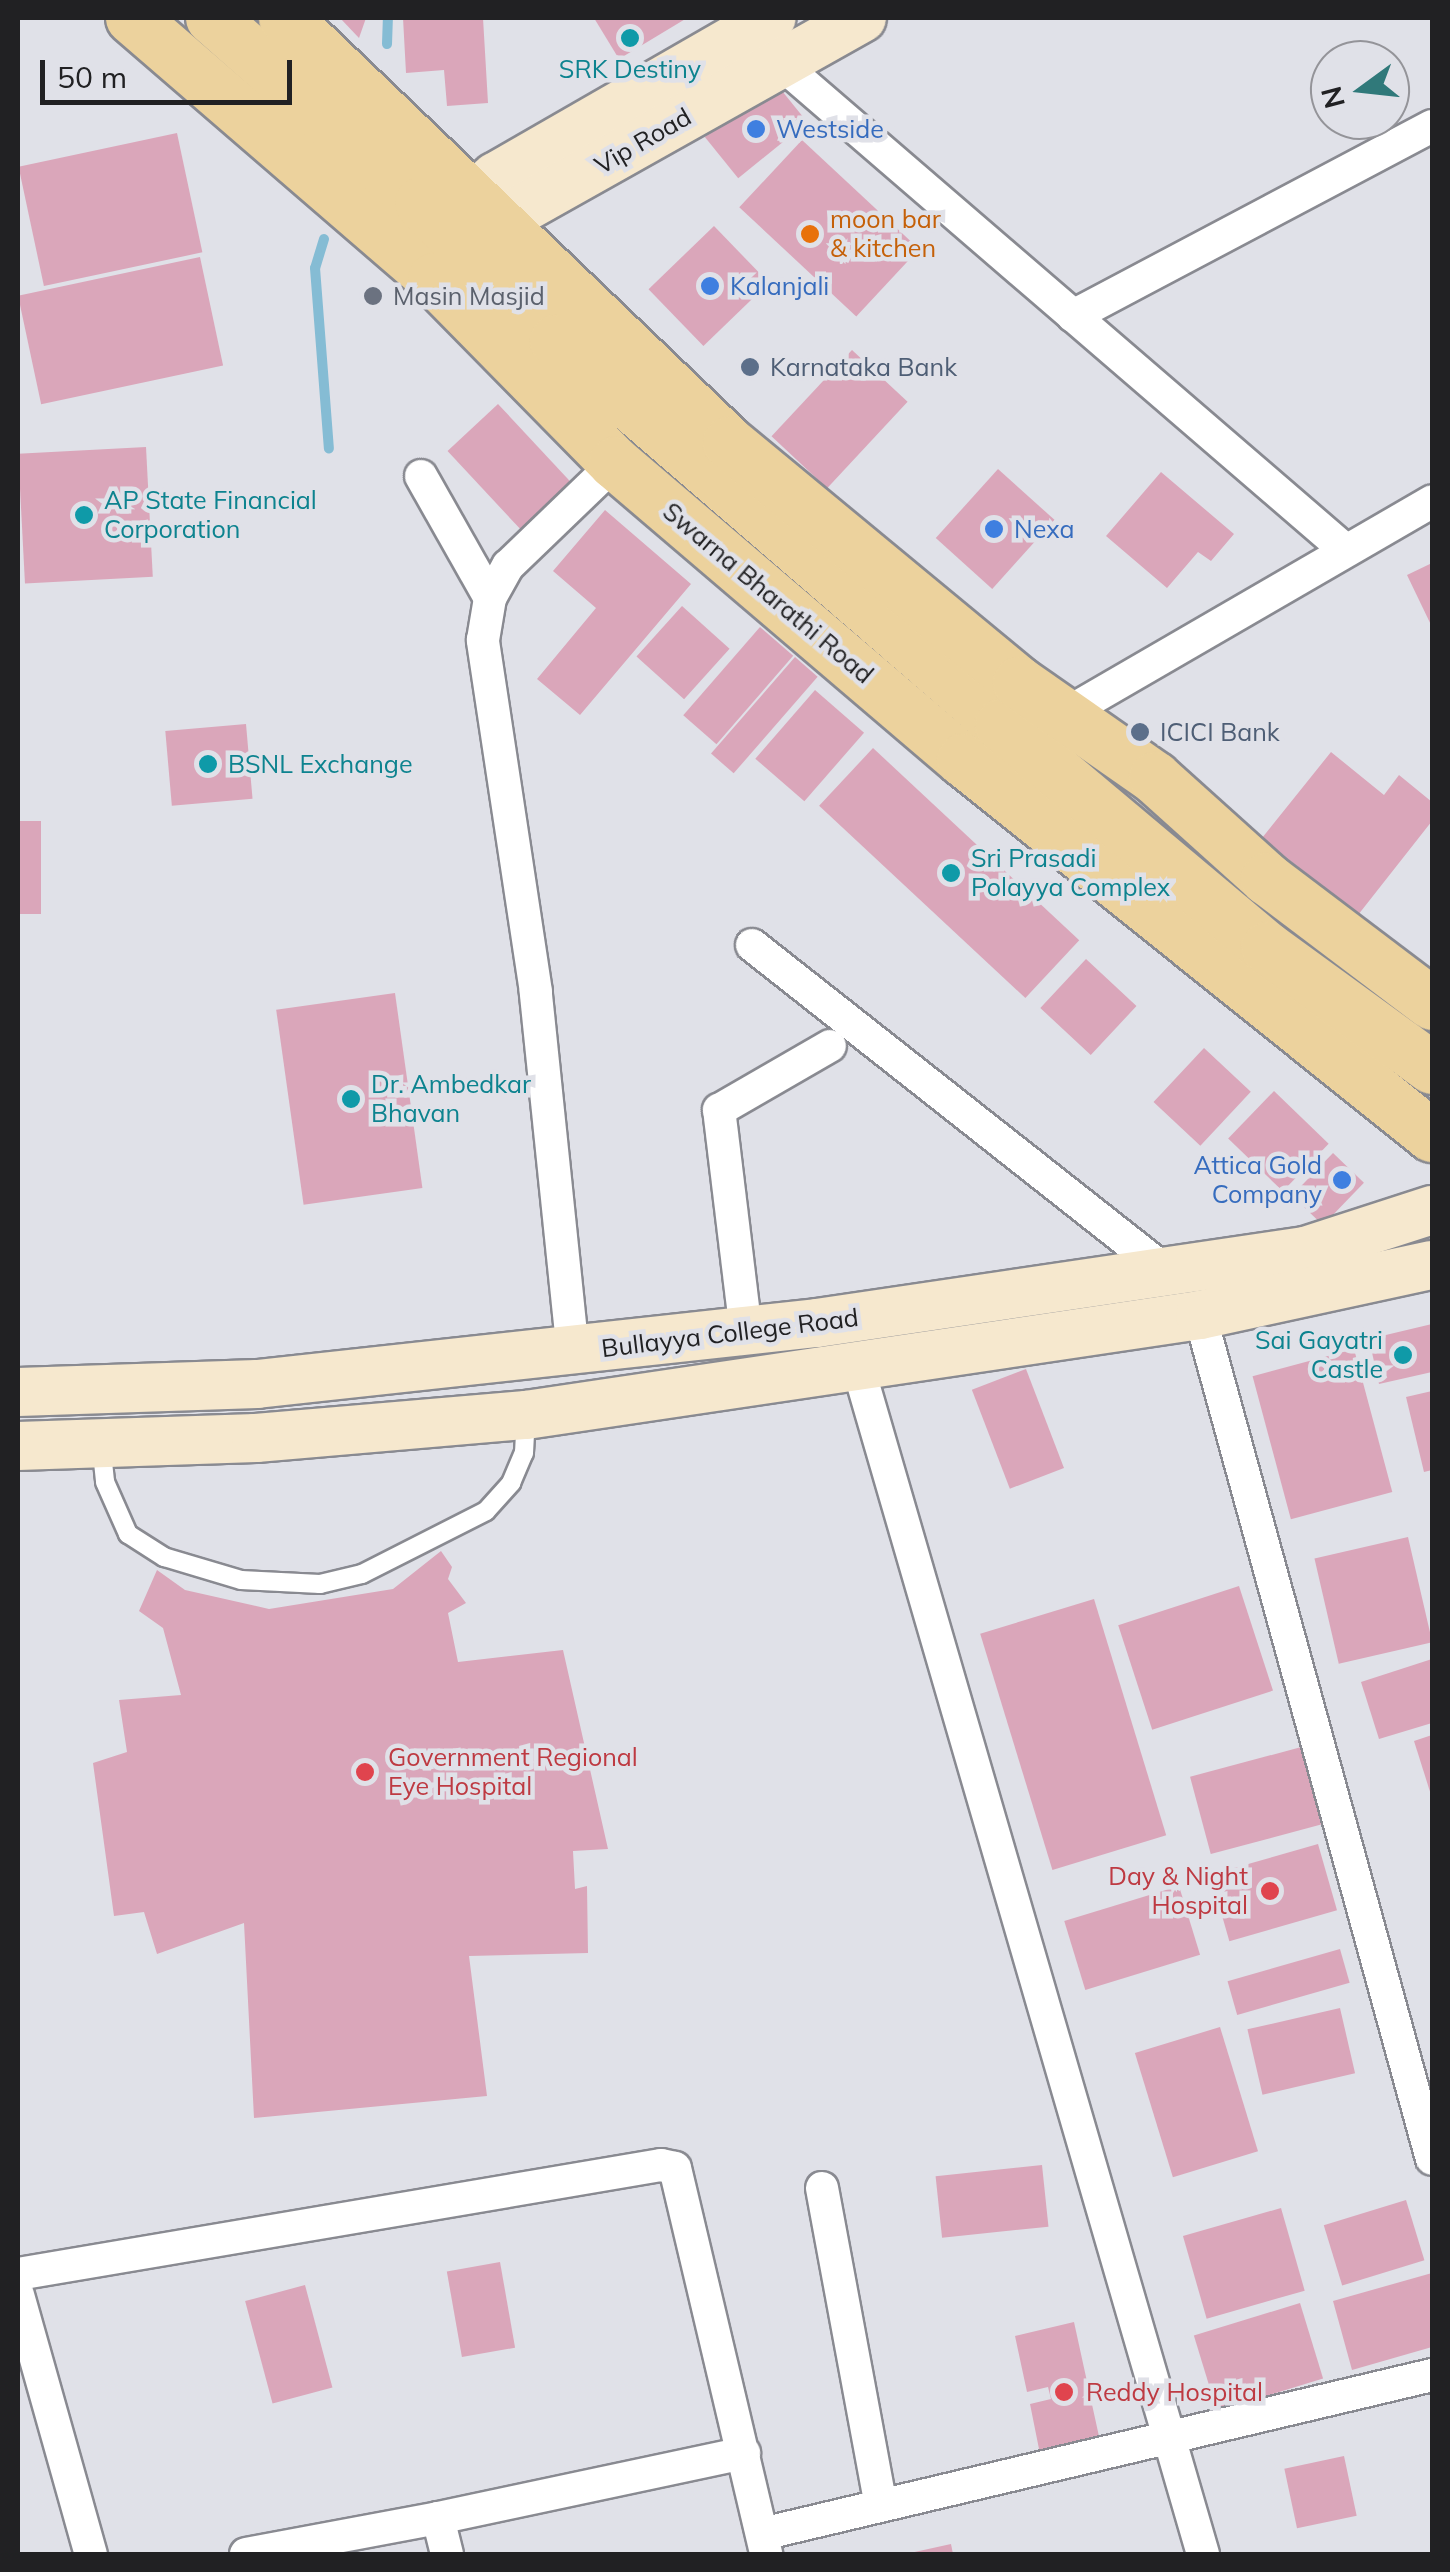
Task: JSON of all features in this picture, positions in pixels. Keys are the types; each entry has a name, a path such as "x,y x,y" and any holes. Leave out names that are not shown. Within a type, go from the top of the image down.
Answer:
{"main road":[{"name":"Swarna Bharathi Road","path":"132,18 178,76 264,148 455,238 615,463 963,760 1432,1136"},
{"path":"212,18 455,238 556,342 1001,725 1267,948 1432,1068"},
{"path":"285,18 455,238 605,330 730,443 1019,682 1155,778 1267,879 1432,1004"},
{"name":"Vip Road","path":"455,238 495,177 775,40 862,18"},
{"name":"Bullayya College Road","path":"18,1392 257,1384 746,1332 1168,1274 1304,1251 1432,1210"},
{"name":"Bullayya College Road","path":"18,1446 256,1438 526,1414 860,1370 1200,1315 1432,1265"}],"street":[{"path":"775,40 1073,316 1343,548"},
{"path":"1073,316 1432,126"},
{"path":"573,1353 536,992 483,640 490,598 508,566 615,463"},
{"path":"421,476 490,598"},
{"path":"1067,713 1343,548 1432,501"},
{"path":"752,944 1168,1274"},
{"path":"746,1332 720,1110 830,1046"},
{"path":"1200,1315 1432,2159"},
{"path":"860,1370 1203,2554"},
{"path":"18,2274 661,2165 675,2168 684,2184 764,2544 882,2506 1173,2441 1432,2376"},
{"path":"822,2188 882,2506"},
{"path":"18,2295 91,2554"},
{"path":"246,2554 744,2453"},
{"path":"438,2518 447,2554"}],"lane":[{"path":"100,1443 106,1482 128,1534 164,1557 240,1580 320,1584 362,1574 486,1511 512,1483 524,1453 526,1414"}],"building":[{"path":"340,18 366,18 359,38"},
{"path":"403,18 483,18 488,103 447,106 444,70 406,73"},
{"name":"SRK Destiny","path":"594,18 687,18 619,59"},
{"name":"Westside","path":"774,81 807,122 738,178 705,137"},
{"path":"177,133 202,252 44,286 19,167"},
{"path":"802,140 919,249 856,316 739,207"},
{"name":"Kalanjali","path":"714,226 769,283 703,346 649,289"},
{"path":"200,257 223,366 41,404 18,296"},
{"path":"852,350 908,402 827,488 772,436"},
{"path":"498,404 572,483 521,530 448,451"},
{"name":"AP State Financial Corporation","path":"146,447 153,577 25,584 18,454"},
{"name":"Nexa","path":"998,469 1054,520 992,589 936,538"},
{"path":"1161,472 1234,534 1211,561 1198,552 1167,588 1106,536"},
{"path":"605,510 691,584 580,715 537,679 596,608 553,571"},
{"path":"1432,563 1432,627 1407,575"},
{"path":"682,606 730,649 684,699 636,657"},
{"path":"760,627 793,656 716,744 683,715"},
{"path":"795,657 818,677 734,773 711,754"},
{"path":"815,690 864,733 804,801 755,759"},
{"name":"BSNL Exchange","path":"246,724 253,799 172,806 165,731"},
{"name":"Sri Prasadi Polayya Complex","path":"873,748 1079,940 1025,998 819,806"},
{"path":"1331,752 1384,795 1399,775 1432,802 1432,821 1358,915 1262,838"},
{"path":"18,821 41,821 41,914 18,914"},
{"path":"1086,959 1136,1006 1091,1055 1040,1008"},
{"name":"Dr. Ambedkar Bhavan","path":"395,993 422,1188 304,1205 276,1010"},
{"path":"1204,1048 1251,1092 1200,1146 1154,1102"},
{"path":"1274,1091 1329,1144 1283,1191 1228,1138"},
{"path":"1333,1153 1364,1183 1323,1225 1292,1195"},
{"name":"Sai Gayatri Castle","path":"1432,1324 1432,1372 1379,1384 1369,1339"},
{"path":"1354,1349 1392,1492 1291,1519 1253,1376"},
{"path":"1026,1369 1064,1468 1010,1489 972,1390"},
{"path":"1432,1391 1432,1470 1424,1472 1406,1397"},
{"path":"1408,1537 1432,1642 1339,1664 1314,1559"},
{"path":"441,1551 452,1567 448,1579 466,1603 448,1613 458,1662 563,1650 608,1849 573,1851 575,1889 587,1886 588,1953 469,1956 487,2096 254,2118 244,1923 157,1954 144,1912 114,1916 93,1763 127,1752 119,1700 181,1695 163,1628 139,1611 157,1570 185,1590 269,1609 393,1589"},
{"path":"1239,1586 1273,1691 1152,1730 1118,1625"},
{"path":"1094,1599 1166,1835 1052,1870 980,1634"},
{"path":"1432,1659 1432,1723 1379,1739 1361,1682"},
{"path":"1432,1735 1432,1798 1414,1741"},
{"path":"1305,1746 1326,1823 1211,1854 1190,1777"},
{"path":"1318,1844 1337,1910 1229,1941 1210,1875"},
{"path":"1179,1886 1200,1955 1085,1990 1064,1921"},
{"path":"1340,1949 1350,1983 1237,2015 1228,1981"},
{"path":"1340,2008 1355,2073 1263,2095 1247,2029"},
{"path":"1220,2027 1258,2151 1173,2177 1135,2053"},
{"path":"1042,2165 1048,2227 942,2238 936,2176"},
{"path":"1406,2200 1424,2260 1342,2285 1324,2225"},
{"path":"1281,2208 1305,2291 1207,2319 1183,2236"},
{"path":"500,2262 515,2348 462,2357 447,2271"},
{"path":"1432,2273 1432,2347 1352,2370 1333,2301"},
{"path":"305,2285 332,2387 273,2403 245,2301"},
{"path":"1300,2303 1323,2379 1217,2411 1194,2335"},
{"path":"1074,2322 1100,2441 1040,2454 1030,2404 1051,2399 1048,2387 1027,2392 1015,2336"},
{"path":"1344,2456 1357,2516 1297,2528 1284,2469"},
{"path":"951,2544 953,2554 910,2553"}],"waterway":[{"path":"387,44 388,18"},
{"path":"324,239 315,268 329,448"}],"place":[{"name":"SRK Destiny","path":"630,38"},
{"name":"Westside","path":"756,129"},
{"name":"moon bar & kitchen","path":"810,234"},
{"name":"Kalanjali","path":"710,286"},
{"name":"Masin Masjid","path":"373,296"},
{"name":"Karnataka Bank","path":"750,367"},
{"name":"AP State Financial Corporation","path":"84,515"},
{"name":"Nexa","path":"994,529"},
{"name":"ICICI Bank","path":"1140,732"},
{"name":"BSNL Exchange","path":"208,764"},
{"name":"Sri Prasadi Polayya Complex","path":"951,873"},
{"name":"Dr. Ambedkar Bhavan","path":"351,1099"},
{"name":"Attica Gold Company","path":"1342,1180"},
{"name":"Sai Gayatri Castle","path":"1403,1355"},
{"name":"Government Regional Eye Hospital","path":"365,1772"},
{"name":"Day & Night Hospital","path":"1270,1891"},
{"name":"Reddy Hospital","path":"1064,2392"}]}
